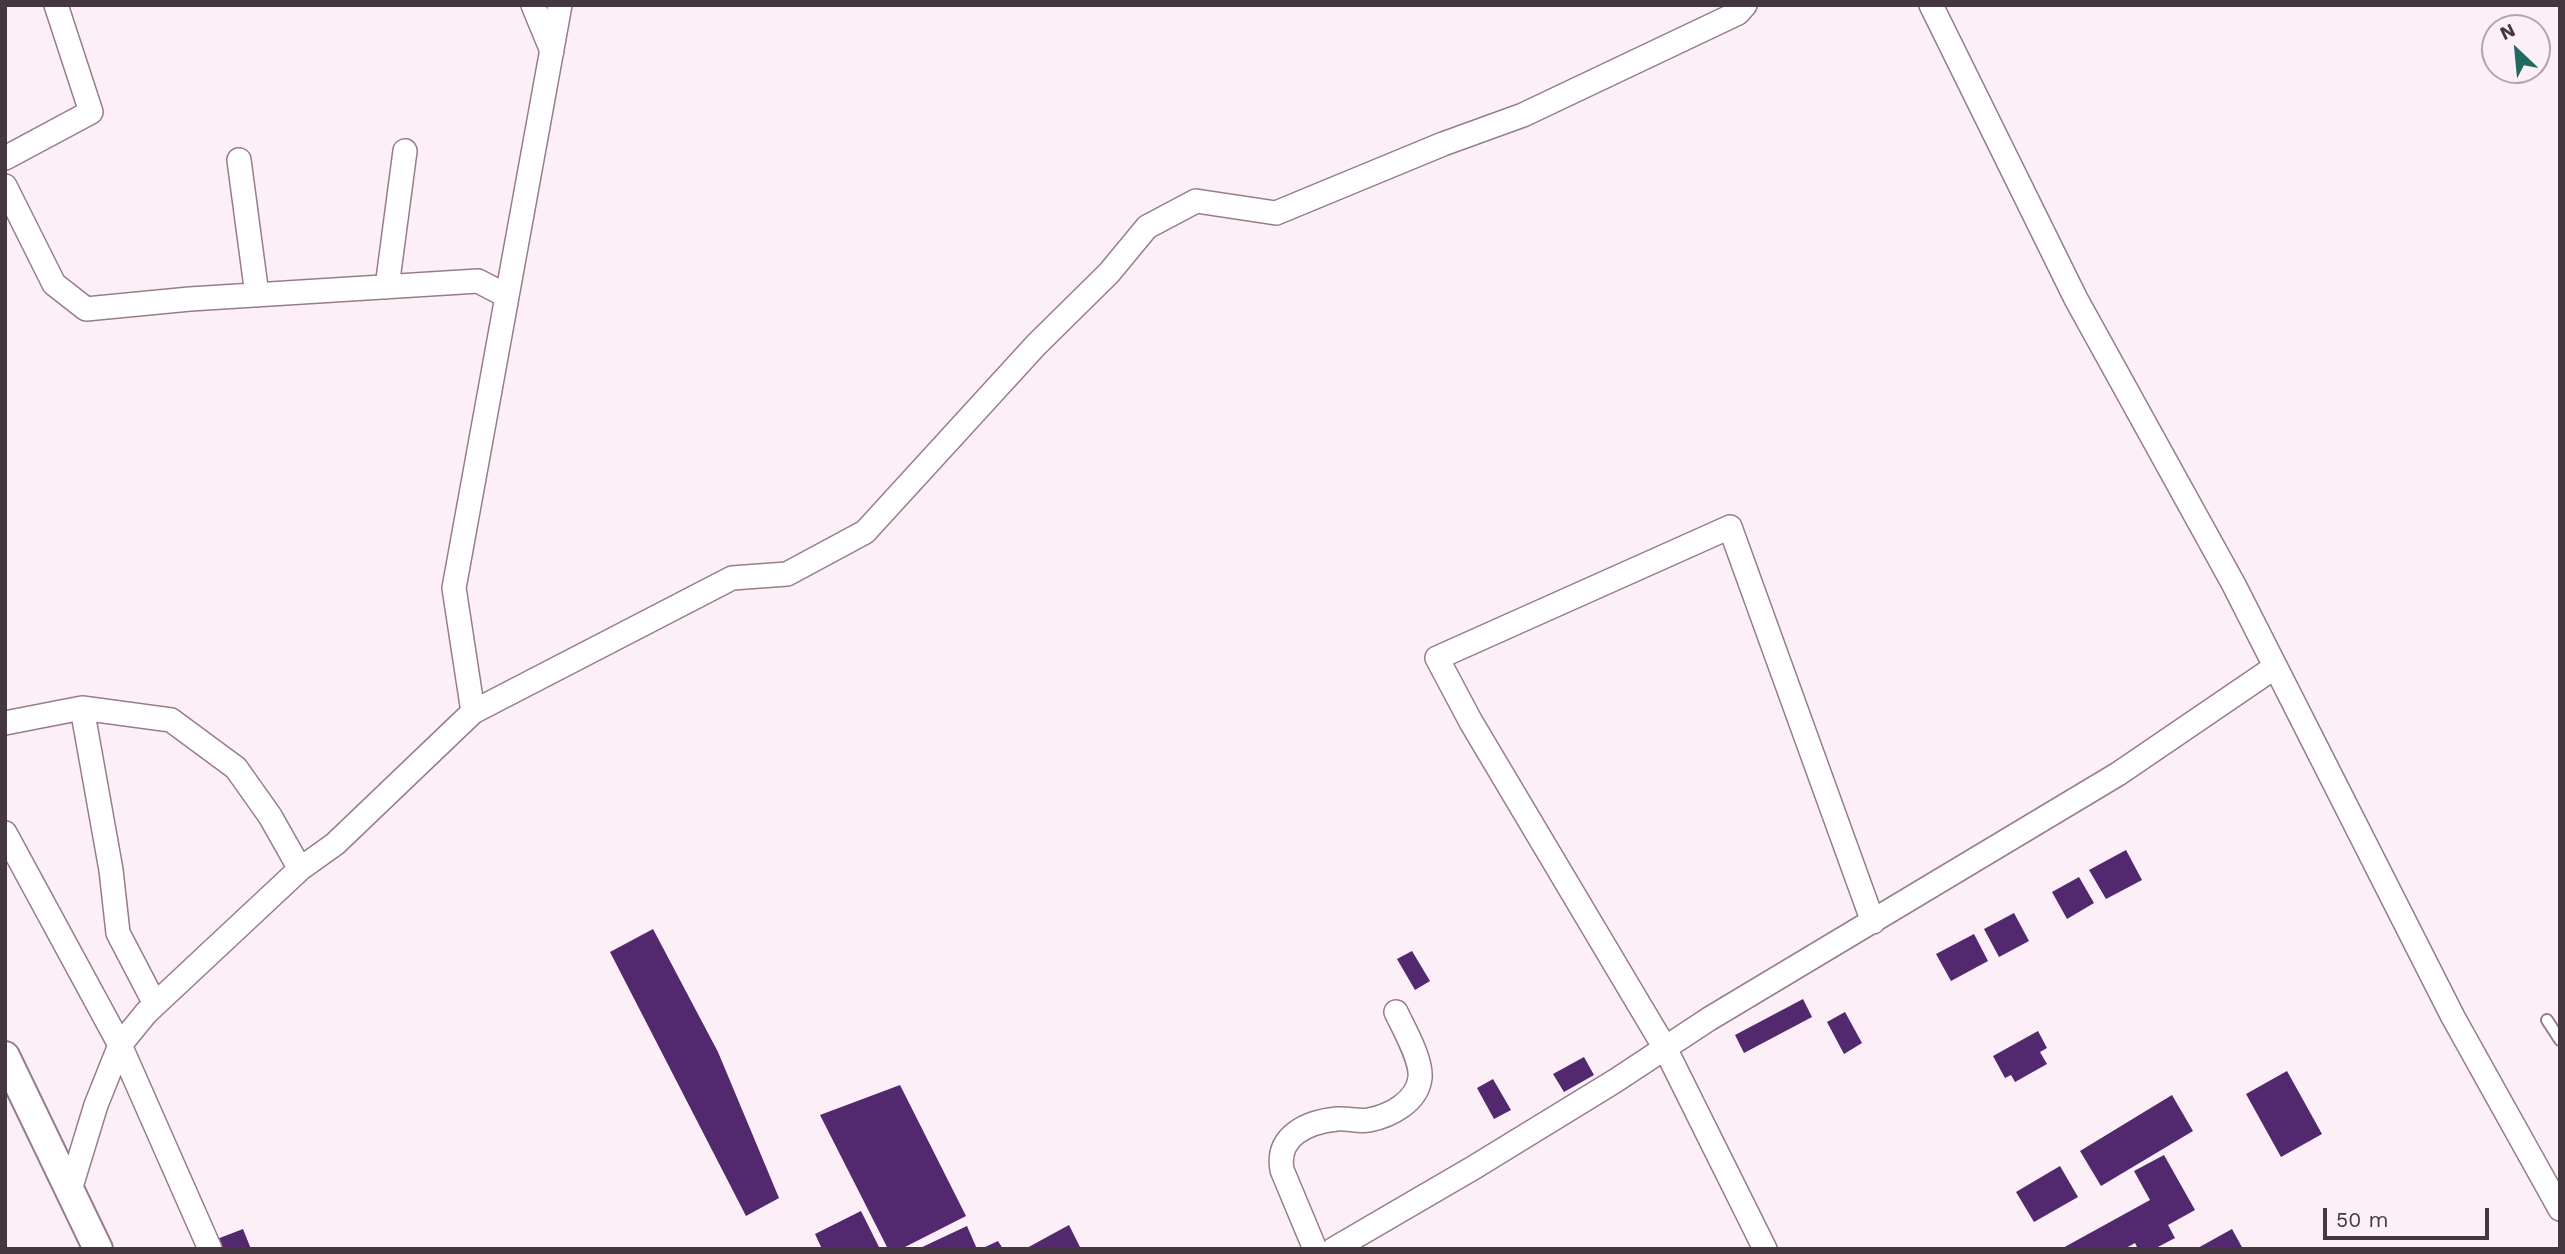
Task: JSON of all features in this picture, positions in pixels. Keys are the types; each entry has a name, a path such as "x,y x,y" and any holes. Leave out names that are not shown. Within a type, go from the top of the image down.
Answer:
{"street":[{"path":"5,158 92,111 56,5"},
{"path":"533,5 552,51"},
{"path":"473,712 454,588 561,5"},
{"path":"70,1190 96,1105 120,1045 155,1004 300,869 335,844 473,712 732,578 787,574 866,532 1036,345 1109,273 1147,227 1196,201 1276,213 1443,144 1523,115 1738,13 1745,5"},
{"path":"1931,5 2076,299 2234,585 2453,1017 2560,1209"},
{"path":"387,287 405,151"},
{"path":"239,160 257,295"},
{"path":"5,186 54,284 86,309 478,281 507,296"},
{"path":"1765,1249 1665,1048 1471,722 1437,658 1730,527 1873,922"},
{"path":"1334,1249 1473,1168 1709,1019 2118,774 2275,667"},
{"path":"5,723 82,708 171,720 236,768 270,816 300,869"},
{"path":"82,708 118,933 155,1004"},
{"path":"5,832 120,1045 210,1249"},
{"path":"1315,1249 1282,1170 1280,1158 1283,1145 1296,1133 1320,1121 1367,1121 1402,1107 1413,1096 1420,1077 1415,1054 1396,1012"},
{"path":"5,1056 98,1249"}],"lane":[{"path":"2547,1020 2560,1040"}],"building":[{"path":"2126,850 2142,880 2106,899 2089,870"},
{"path":"2079,877 2094,903 2067,919 2052,892"},
{"path":"2014,913 2029,941 1999,957 1984,929"},
{"path":"653,929 718,1052 779,1198 746,1216 610,952"},
{"path":"1974,934 1988,961 1951,981 1936,954"},
{"path":"1412,951 1430,981 1415,990 1397,959"},
{"path":"1803,999 1812,1017 1744,1053 1735,1035"},
{"path":"1845,1012 1862,1043 1844,1054 1827,1022"},
{"path":"2038,1031 2047,1048 2040,1052 2047,1064 2015,1082 2011,1075 2005,1078 1993,1056"},
{"path":"1584,1057 1594,1075 1564,1092 1553,1074"},
{"path":"2287,1071 2322,1134 2281,1157 2246,1094"},
{"path":"1493,1079 1511,1110 1494,1119 1477,1088"},
{"path":"900,1085 966,1216 901,1249 888,1249 820,1115"},
{"path":"2172,1095 2193,1131 2101,1186 2080,1151"},
{"path":"2164,1155 2195,1210 2168,1225 2175,1238 2154,1249 2138,1249 2135,1243 2124,1249 2061,1249 2150,1200 2134,1171"},
{"path":"2060,1166 2078,1197 2034,1222 2016,1192"},
{"path":"861,1211 880,1249 822,1249 815,1234"},
{"path":"1069,1225 1081,1249 1025,1249"},
{"path":"967,1226 977,1249 918,1249"},
{"path":"243,1229 251,1249 220,1249 217,1239"},
{"path":"2232,1229 2243,1249 2196,1249"},
{"path":"998,1241 1003,1249 981,1249"}]}
